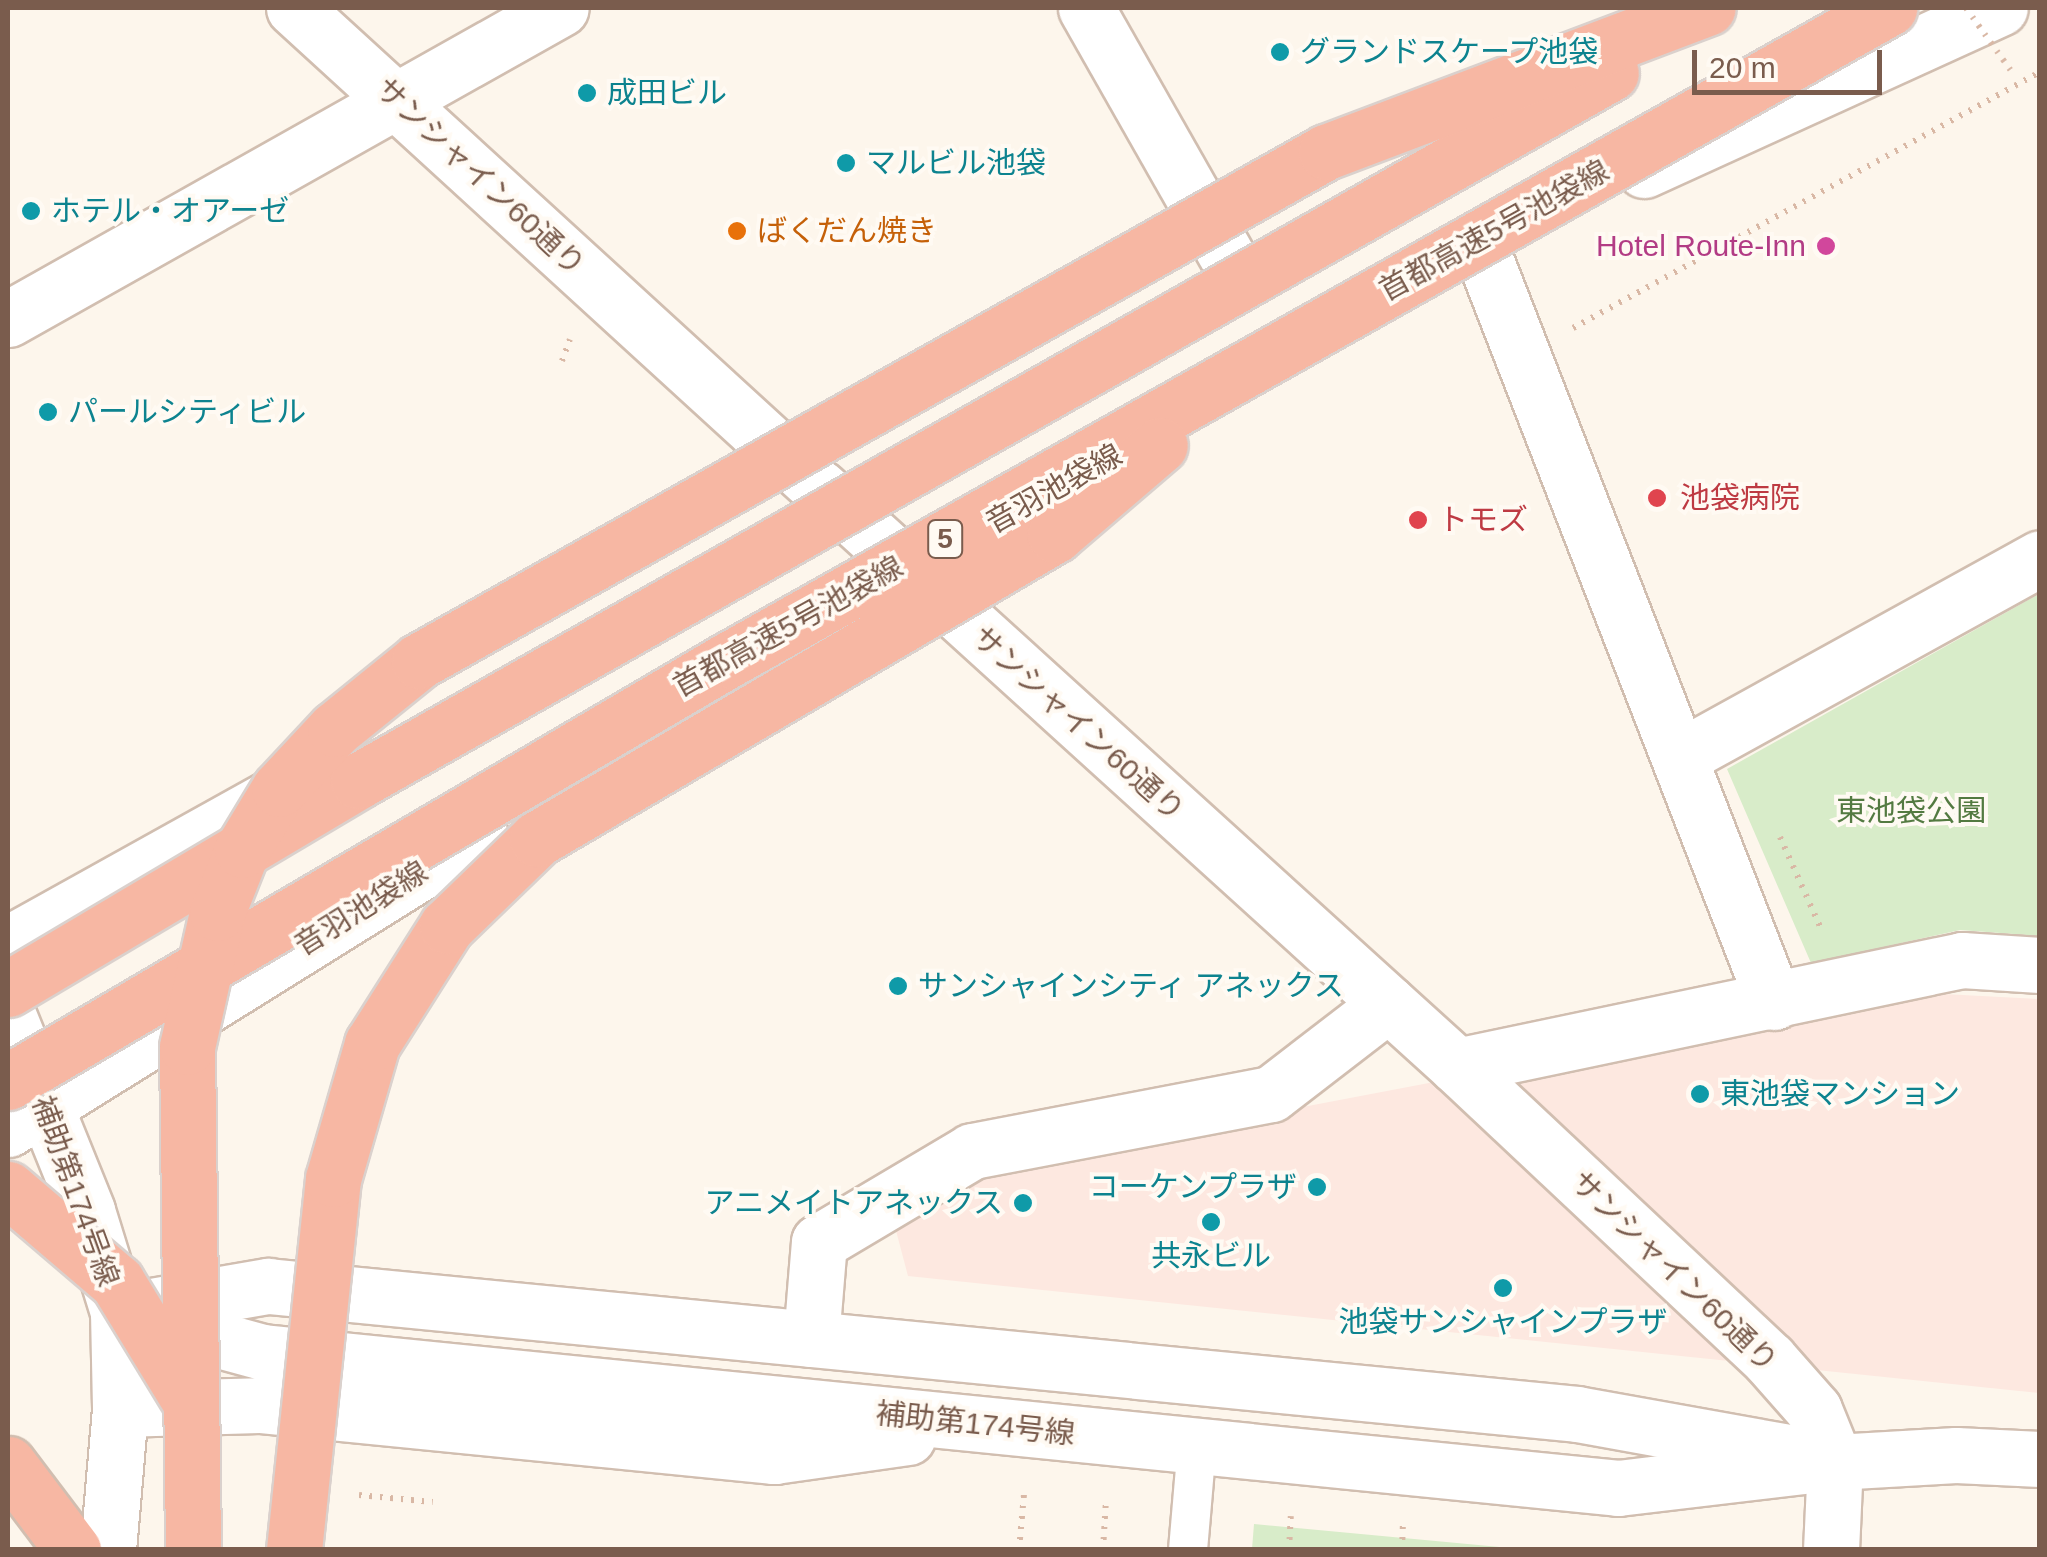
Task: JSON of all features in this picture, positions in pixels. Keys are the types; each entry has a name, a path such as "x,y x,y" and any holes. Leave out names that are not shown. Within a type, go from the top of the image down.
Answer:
{"highway":[{"path":"193,1550 184,1150 188,1047 199,980 242,850 279,790 335,729 419,661 1326,152 1708,8"},
{"path":"8,989 358,780 1728,8"},
{"name":"首都高速5号池袋線","path":"20,1105 711,670 1889,8"},
{"path":"294,1550 333,1179 372,1044 447,926 537,839 1056,535 1287,348"},
{"path":"8,1190 84,1247 144,1319 204,1437 223,1513 224,1550"},
{"path":"8,1464 73,1550"}],"street":[{"name":"サンシャイン60通り","path":"294,8 908,572 1457,1066 1768,1359 1814,1410 1835,1462"},
{"path":"8,319 561,8"},
{"path":"1086,8 1228,258"},
{"path":"1475,121 1641,8"},
{"path":"8,944 1679,8"},
{"name":"音羽池袋線","path":"20,1105 908,572 1916,8"},
{"path":"1532,221 2000,8"},
{"path":"1481,249 1774,1002"},
{"path":"1680,757 2040,558"},
{"path":"1457,1066 1962,960 2040,965"},
{"path":"811,1339 819,1242 972,1151 1271,1094 1388,1004"},
{"name":"補助第174号線","path":"8,1015 20,1105 118,1312 263,1352 1618,1488 1835,1462 1956,1454 2040,1459"},
{"name":"補助第174号線","path":"118,1312 268,1286 1624,1419 1835,1462"},
{"path":"108,1550 120,1409 118,1312"},
{"path":"120,1409 259,1405 774,1456 994,1426"},
{"path":"1831,1550 1835,1462"}],"lane":[{"path":"1188,1550 1197,1446"}],"path":[{"path":"1966,8 2012,72"},
{"path":"1568,332 2040,72"},
{"path":"1775,827 1829,946"},
{"path":"344,1493 433,1502"},
{"path":"1019,1550 1024,1494"},
{"path":"1103,1550 1106,1499"},
{"path":"1290,1550 1292,1513"},
{"path":"1402,1550 1404,1521"}],"shaded area":[{"path":"1905,992 2039,999 2039,1393 908,1276 894,1223 994,1166"}],"green space":[{"name":"東池袋公園","path":"2039,594 2039,936 1960,930 1811,963 1727,769"},
{"path":"1254,1524 1521,1549 1252,1549"}],"place":[{"name":"グランドスケープ池袋","path":"1280,52"},
{"name":"成田ビル","path":"587,93"},
{"name":"マルビル池袋","path":"846,163"},
{"name":"ホテル・オアーゼ","path":"31,211"},
{"name":"ばくだん焼き","path":"737,231"},
{"name":"Hotel Route-Inn","path":"1826,246"},
{"name":"パールシティビル","path":"48,412"},
{"name":"池袋病院","path":"1657,498"},
{"name":"トモズ","path":"1418,520"},
{"name":"サンシャインシティ アネックス","path":"898,986"},
{"name":"東池袋マンション","path":"1700,1094"},
{"name":"コーケンプラザ","path":"1317,1187"},
{"name":"アニメイトアネックス","path":"1023,1203"},
{"name":"共永ビル","path":"1211,1222"},
{"name":"池袋サンシャインプラザ","path":"1503,1288"}]}
